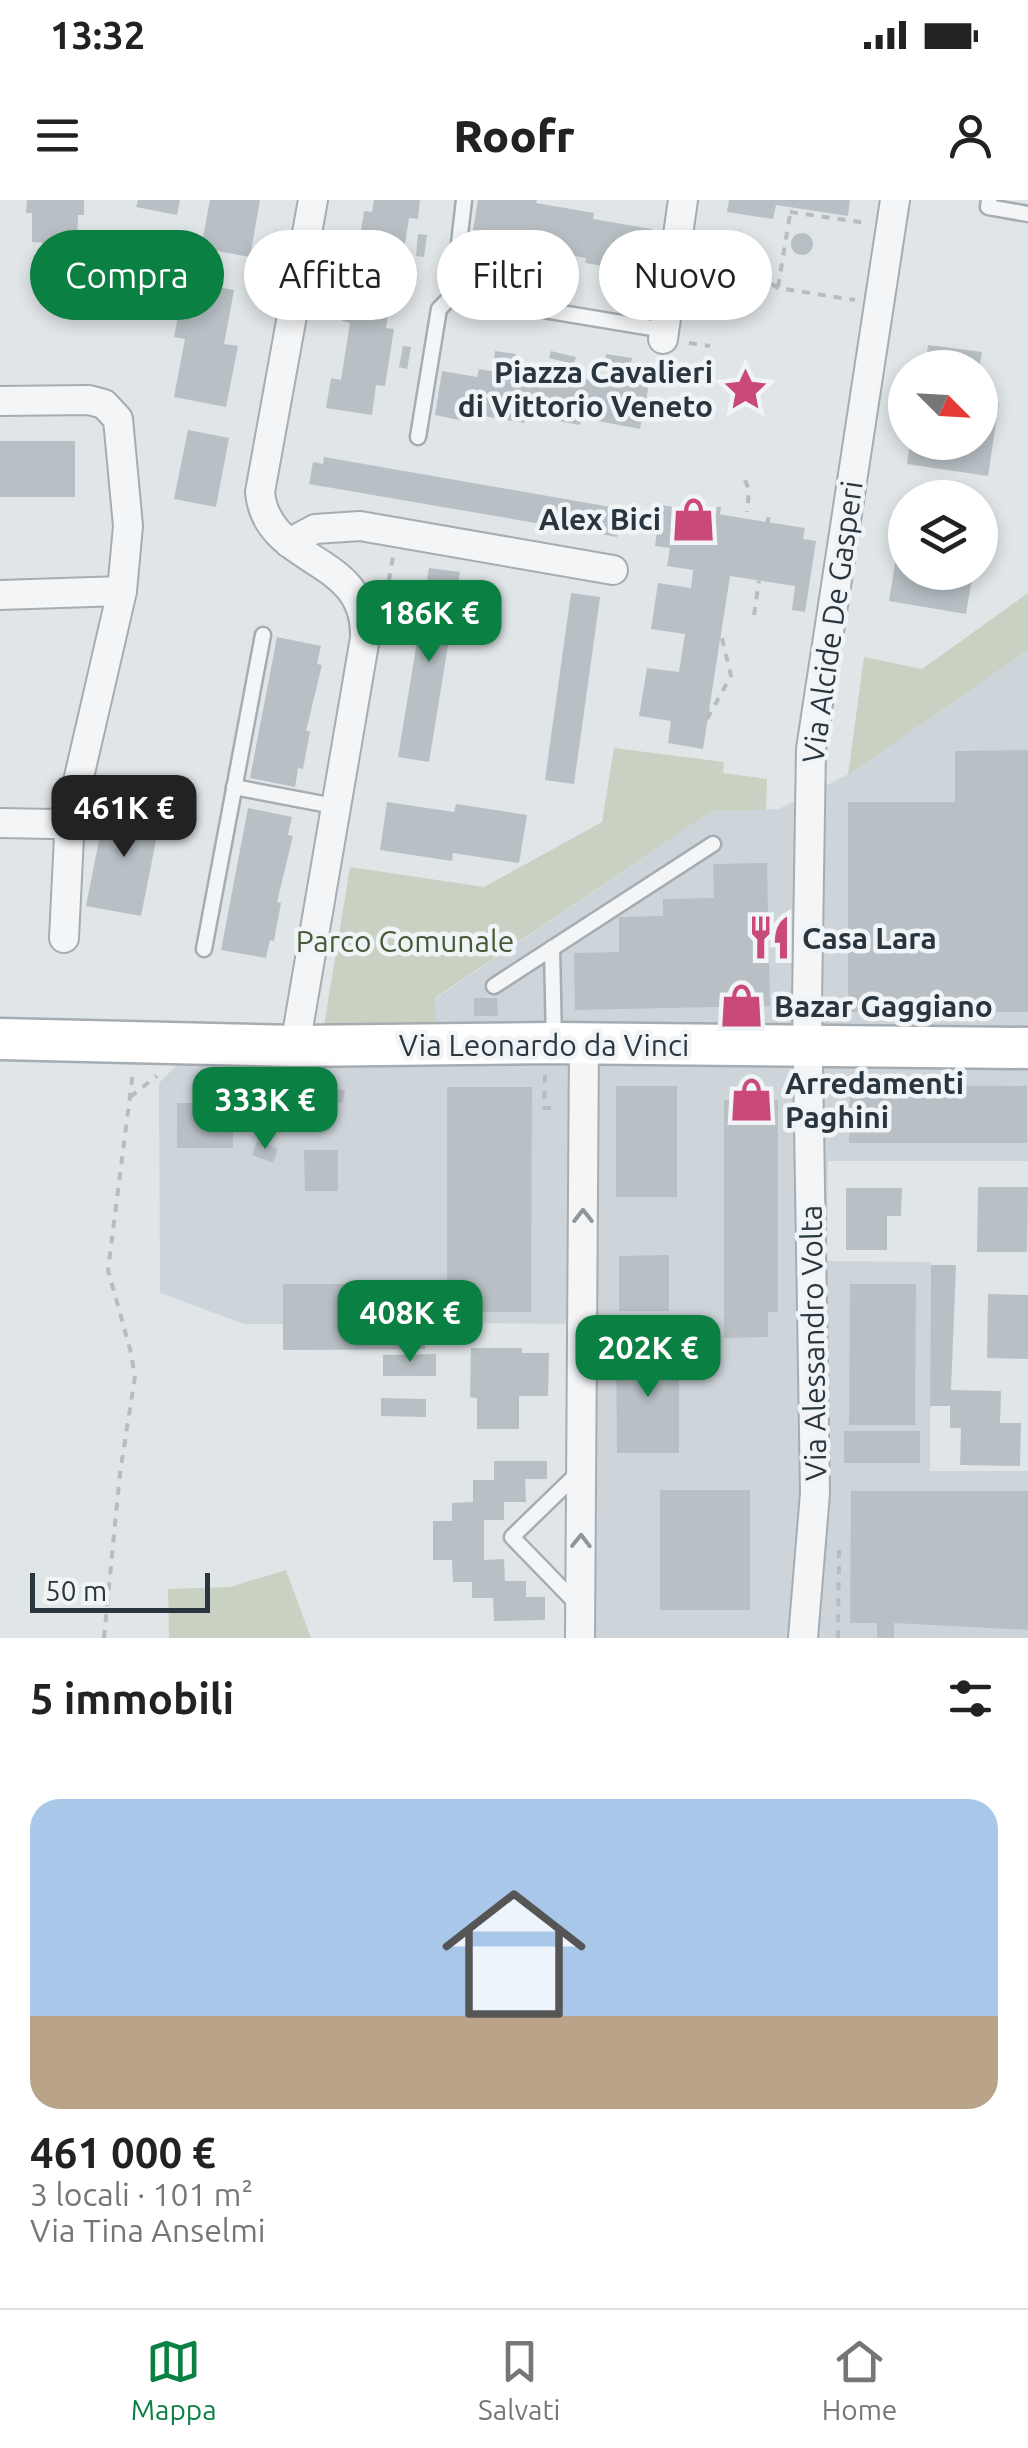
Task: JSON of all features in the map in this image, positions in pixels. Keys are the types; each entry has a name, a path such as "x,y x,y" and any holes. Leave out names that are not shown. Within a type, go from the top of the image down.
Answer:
{"main road":[{"name":"Via Leonardo da Vinci","path":"0,1039 295,1046 569,1043 1028,1048"}],"street":[{"path":"295,1046 366,616 339,576 289,543 270,527 262,512 260,492 313,200"},
{"path":"679,230 683,200"},
{"name":"Via Alcide De Gasperi","path":"809,1048 811,749 893,213"},
{"path":"664,334 666,320"},
{"path":"0,402 88,400 104,404 118,419 128,526 122,591 70,816 64,938"},
{"path":"289,543 315,529 360,526 613,570"},
{"path":"0,594 122,591"},
{"path":"0,823 54,824 70,816"},
{"path":"569,1043 582,1469 580,1638"},
{"name":"Via Alessandro Volta","path":"803,1638 815,1493 809,1048"}],"lane":[{"path":"460,230 464,200"},
{"path":"989,200 988,207 1028,214"},
{"path":"579,318 664,334"},
{"path":"418,437 438,320"},
{"path":"204,949 263,635"},
{"path":"234,787 334,806"},
{"path":"494,986 713,844"},
{"path":"552,948 569,1043"},
{"path":"580,1607 512,1537 582,1469"}],"path":[{"path":"778,288 791,210 893,213"},
{"path":"772,284 879,304"},
{"path":"744,480 749,490 747,512"},
{"path":"767,525 769,515"},
{"path":"366,616 385,606 397,533"},
{"path":"754,615 759,581"},
{"path":"707,720 734,677 721,634"},
{"path":"104,1638 120,1473 135,1376 108,1270 137,1042"}],"shaded area":[{"path":"1028,650 1028,1161 828,1161 827,1261 931,1262 930,1471 1028,1471 1028,1638 586,1638 588,1324 425,1323 425,1349 283,1350 283,1324 244,1324 160,1293 159,1083 178,1064 434,1063 435,999 712,811 779,809 847,775"}],"green space":[{"path":"1028,593 1028,650 848,775 864,657 922,669"},
{"name":"Parco Comunale","path":"614,748 724,762 723,773 767,779 766,810 712,811 435,998 436,1025 324,1026 350,867 484,887 602,822"},
{"path":"286,1570 311,1638 169,1638 168,1589 230,1587"}],"building":[{"path":"27,200 84,200 84,215 78,215 77,230 32,230 32,213 26,213"},
{"path":"138,200 180,200 177,215 136,207"},
{"path":"210,200 260,200 255,230 244,230 244,256 224,252 224,230 204,230"},
{"path":"374,200 420,200 418,219 409,218 407,230 361,230 364,211 372,212"},
{"path":"478,200 537,200 536,203 594,213 593,219 652,229 599,230 599,265 585,263 586,258 579,257 579,230 473,230"},
{"path":"729,200 850,200 848,216 776,205 773,219 727,212"},
{"path":"802,233 810,236 810,252 802,255 794,252 791,244 794,236"},
{"path":"418,234 427,235 424,257 417,256"},
{"path":"224,288 234,290 224,344 238,346 226,407 174,397 185,339 174,337 177,320 224,320"},
{"path":"387,320 386,328 394,329 385,386 376,385 372,415 326,408 331,378 341,380 350,323 342,321"},
{"path":"928,345 967,350 927,350"},
{"path":"403,346 411,347 407,369 399,367"},
{"path":"495,351 516,354 515,362 494,359"},
{"path":"551,351 576,357 574,364 549,358"},
{"path":"606,354 632,358 630,368 605,363"},
{"path":"479,369 533,378 534,370 589,380 590,374 649,385 640,429 582,418 580,425 526,415 524,423 471,414 469,422 435,415 442,371 477,377"},
{"path":"188,430 229,438 216,507 174,499"},
{"path":"0,441 75,441 75,497 0,497"},
{"path":"324,457 622,509 617,537 309,484 313,462 323,464"},
{"path":"908,460 990,460 988,476 907,464"},
{"path":"661,505 805,528 803,539 816,541 805,612 792,610 795,586 730,576 703,749 668,743 671,721 639,716 647,668 679,672 685,634 651,629 658,583 691,588 693,570 667,566 670,548 655,546"},
{"path":"429,568 460,572 429,762 398,757"},
{"path":"891,590 970,590 966,614 889,601"},
{"path":"571,593 600,597 574,784 545,780"},
{"path":"277,637 321,646 317,664 322,665 306,731 310,731 303,769 298,768 295,787 250,778"},
{"path":"1028,750 1028,1012 848,1012 848,802 955,802 955,751"},
{"path":"387,802 454,812 456,804 527,815 519,863 453,853 452,861 380,850"},
{"path":"106,805 161,815 141,916 86,906"},
{"path":"248,808 292,817 288,835 293,836 277,902 281,903 274,941 270,940 266,958 221,950"},
{"path":"767,863 770,1006 575,1010 574,953 619,952 619,917 663,916 663,899 714,898 713,864"},
{"path":"474,998 497,998 498,1016 474,1016"},
{"path":"850,1085 1027,1086 1027,1143 849,1143"},
{"path":"616,1086 677,1086 677,1197 616,1197"},
{"path":"321,1087 345,1090 343,1103 319,1100"},
{"path":"447,1087 532,1087 531,1312 457,1312 457,1324 438,1324 438,1295 447,1295"},
{"path":"724,1100 778,1100 778,1312 768,1312 768,1337 724,1338"},
{"path":"177,1103 233,1103 233,1148 177,1148"},
{"path":"257,1141 278,1149 273,1163 252,1155"},
{"path":"304,1150 338,1150 338,1191 305,1191"},
{"path":"978,1187 1028,1187 1027,1252 977,1252"},
{"path":"846,1188 902,1188 901,1216 887,1216 887,1250 846,1250"},
{"path":"669,1255 669,1311 619,1311 619,1256"},
{"path":"931,1265 956,1265 951,1390 1001,1391 1000,1423 1021,1423 1020,1466 960,1465 961,1428 950,1428 950,1406 930,1406"},
{"path":"283,1284 425,1284 425,1349 283,1350"},
{"path":"850,1284 916,1284 915,1425 849,1425"},
{"path":"988,1294 1028,1295 1028,1359 987,1358"},
{"path":"616,1347 679,1347 679,1453 617,1453"},
{"path":"471,1348 522,1348 522,1353 549,1353 548,1396 519,1396 519,1429 477,1429 477,1398 470,1397"},
{"path":"436,1354 436,1376 383,1376 383,1355"},
{"path":"381,1398 426,1399 426,1417 381,1416"},
{"path":"844,1431 920,1431 920,1463 844,1463"},
{"path":"494,1461 547,1461 547,1479 525,1479 526,1502 504,1502 504,1520 484,1520 484,1560 504,1559 505,1581 526,1581 526,1597 545,1597 545,1620 494,1621 493,1598 472,1598 472,1582 453,1582 452,1560 433,1560 433,1521 452,1521 452,1503 473,1502 473,1480 494,1480"},
{"path":"660,1490 750,1490 750,1610 660,1610"},
{"path":"851,1491 1028,1491 1028,1630 894,1623 894,1638 877,1638 877,1623 850,1623"}],"place":[{"name":"Piazza Cavalieri di Vittorio Veneto","path":"746,389"},
{"name":"Alex Bici","path":"694,519"},
{"name":"Casa Lara","path":"769,938"},
{"name":"Bazar Gaggiano","path":"741,1006"},
{"name":"Arredamenti Paghini","path":"752,1100"}]}
